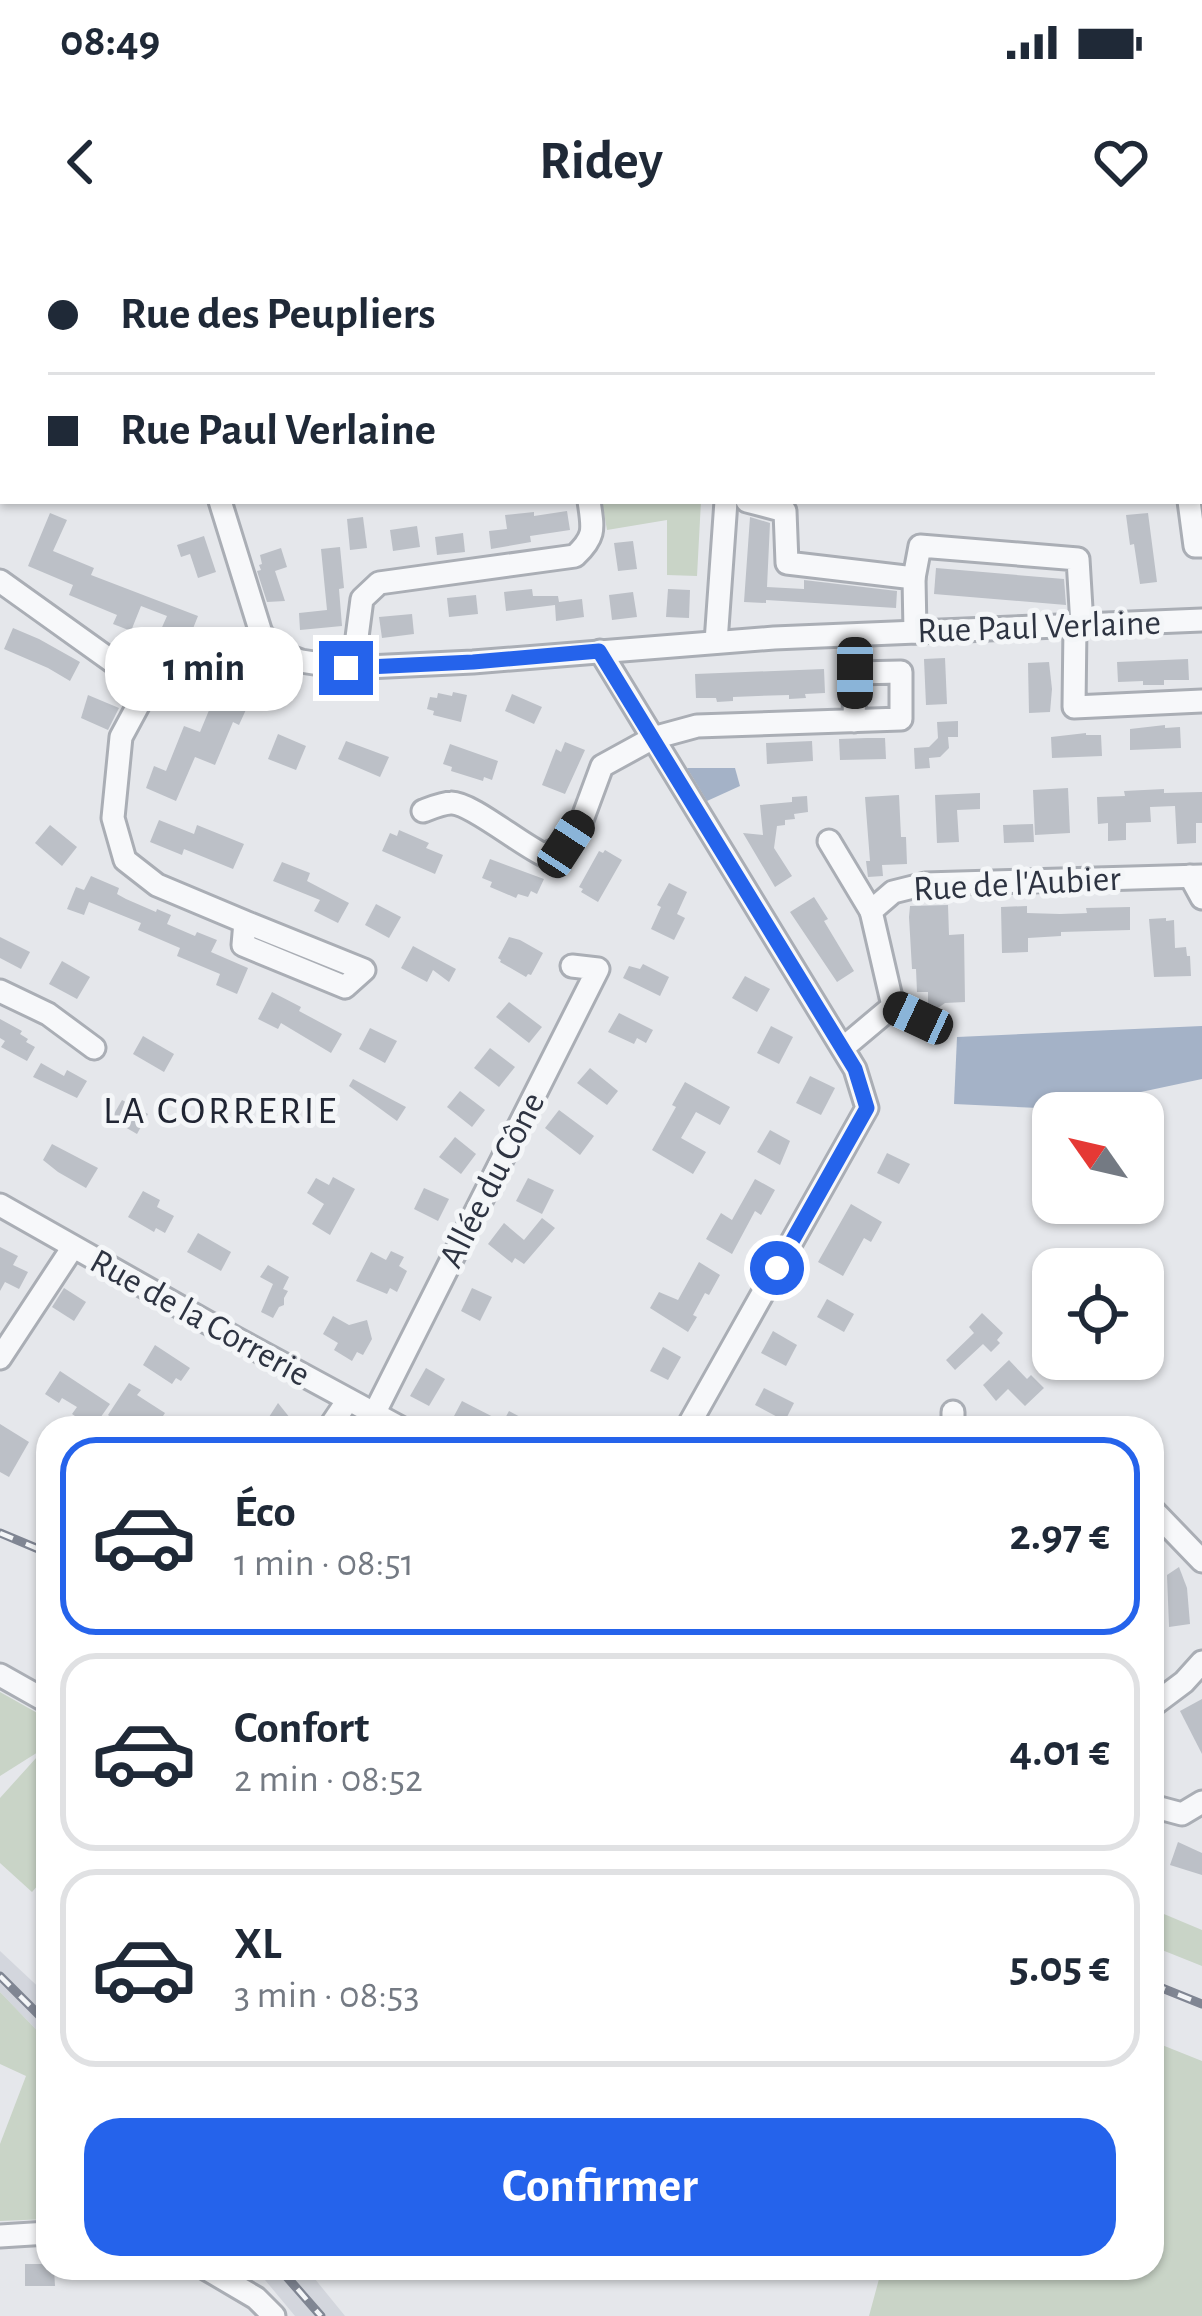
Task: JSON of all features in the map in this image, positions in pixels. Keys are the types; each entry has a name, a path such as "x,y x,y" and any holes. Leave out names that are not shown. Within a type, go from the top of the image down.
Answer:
{"street":[{"path":"221,504 261,633 234,662 148,687 121,737 113,818 125,860 157,885 364,970 345,987 243,945 245,922"},
{"path":"353,668 362,599 379,583 575,556 589,542 593,527 589,504"},
{"path":"716,642 726,504"},
{"path":"758,504 784,511 788,563 914,578"},
{"path":"1190,504 1199,546"},
{"path":"914,632 914,578 920,546 1078,559 1072,715 1202,701"},
{"path":"0,580 148,687"},
{"name":"Rue Paul Verlaine","path":"261,633 279,653 353,668 716,642 1202,620"},
{"path":"599,651 855,1069 867,1108 694,1416"},
{"path":"423,811 453,802 472,808 544,856 566,844 582,820 602,766 653,738 698,726 854,721"},
{"path":"829,841 871,911"},
{"name":"Rue de l'Aubier","path":"892,1006 871,911 893,892 925,884 1196,876 1202,898"},
{"name":"Allée du Cône","path":"374,1414 598,969 572,966"},
{"path":"0,991 48,1014 94,1048"},
{"path":"842,1048 892,1006 918,1018"},
{"name":"Rue de la Correrie","path":"0,1205 378,1416"},
{"path":"0,1358 73,1247"},
{"path":"338,1416 349,1400"},
{"path":"1164,1521 1202,1561"},
{"path":"1164,1697 1202,1662"},
{"path":"0,1676 36,1696"},
{"path":"1164,1809 1182,1814 1202,1802"},
{"path":"0,2236 36,2234"},
{"path":"226,2280 274,2316"}],"shaded area":[{"path":"603,504 701,504 697,576 667,575 667,520 607,530"},
{"path":"0,1692 36,1712 36,1753 0,1776"},
{"path":"36,1758 36,1888 32,1892 0,1863 0,1798"},
{"path":"1164,1914 1202,1930 1202,1966 1164,1951"},
{"path":"0,1951 36,1985 36,2030 0,1992"},
{"path":"0,1992 36,2030 36,2220 0,2221 0,2144 26,2076 0,2064"},
{"path":"1164,2046 1202,2061 1202,2316 869,2316 879,2280 1164,2280"},
{"path":"265,2280 316,2280 345,2316 295,2316"}],"water":[{"path":"687,768 735,768 740,786 707,801"},
{"path":"1202,1026 1202,1079 1141,1092 1032,1092 1032,1108 954,1104 957,1037"}],"building":[{"path":"567,511 570,530 491,549 489,531 507,529 505,515"},
{"path":"50,513 67,520 53,551 94,568 91,575 198,616 186,646 159,634 167,616 141,606 131,631 113,624 117,615 69,595 73,585 28,566"},
{"path":"1148,513 1157,582 1140,584 1126,515"},
{"path":"363,517 367,548 350,550 347,519"},
{"path":"750,517 770,523 767,587 804,589 804,580 897,591 896,608 744,602"},
{"path":"417,526 420,547 393,551 390,530"},
{"path":"463,533 465,552 437,555 435,537"},
{"path":"204,536 216,572 198,578 190,554 181,557 177,545"},
{"path":"633,541 637,569 618,571 614,543"},
{"path":"340,547 342,626 300,630 299,613 327,610 321,549"},
{"path":"281,548 287,567 275,571 285,601 267,602 257,571 261,570 260,555"},
{"path":"936,568 1064,579 1066,605 934,594"},
{"path":"532,589 533,596 558,596 559,602 582,599 584,617 556,621 555,605 506,611 504,592"},
{"path":"668,589 690,590 689,618 666,617"},
{"path":"633,592 637,617 612,620 609,595"},
{"path":"476,595 478,614 449,617 447,598"},
{"path":"412,614 414,634 382,638 379,617"},
{"path":"13,628 80,662 70,681 4,649"},
{"path":"945,658 947,704 926,705 924,659"},
{"path":"1188,659 1189,680 1164,680 1164,685 1118,682 1117,662"},
{"path":"1049,662 1050,712 1029,713 1028,663"},
{"path":"824,669 825,693 805,694 806,698 733,697 733,701 717,702 716,698 696,698 695,674"},
{"path":"217,691 249,703 239,725 233,722 215,765 195,757 176,801 146,788 154,766 166,771 184,726 200,732"},
{"path":"453,692 467,695 461,722 427,709 430,697 437,698 438,693 452,696"},
{"path":"512,694 542,707 534,724 505,711"},
{"path":"88,695 119,708 108,730 81,718"},
{"path":"958,721 958,737 948,737 949,748 940,757 929,758 930,768 915,769 914,748 929,747 938,738 937,722"},
{"path":"1180,727 1181,748 1130,750 1130,729"},
{"path":"278,734 306,746 296,770 268,759"},
{"path":"1101,735 1102,756 1052,758 1051,737"},
{"path":"885,738 886,759 840,760 839,739"},
{"path":"346,741 389,757 380,777 338,759"},
{"path":"812,741 813,761 767,764 766,743"},
{"path":"565,742 585,750 565,794 542,785 556,749 561,752"},
{"path":"450,744 498,761 492,780 451,771 452,767 443,764"},
{"path":"1068,788 1070,833 1035,835 1033,790"},
{"path":"1164,789 1164,793 1202,792 1202,823 1196,823 1196,843 1177,844 1175,806 1150,807 1151,822 1126,823 1126,840 1108,841 1108,823 1098,824 1097,797"},
{"path":"980,793 980,809 957,810 959,842 937,843 935,795"},
{"path":"899,795 907,864 882,865 883,876 868,877 865,797"},
{"path":"807,796 808,812 794,814 795,819 777,826 774,848 792,876 775,887 743,833 763,835 760,805"},
{"path":"159,820 194,834 197,825 244,844 233,869 184,849 182,855 150,842"},
{"path":"1033,824 1034,842 1004,843 1003,825"},
{"path":"50,825 77,847 62,866 35,843"},
{"path":"399,830 443,855 435,874 382,851 390,833 397,836"},
{"path":"599,851 622,860 598,902 579,887"},
{"path":"490,859 544,879 537,894 531,891 528,897 518,894 516,898 490,887 492,882 482,878"},
{"path":"282,862 310,873 307,881 349,903 338,923 314,911 320,900 273,881"},
{"path":"91,876 119,888 117,894 126,899 171,915 167,924 217,940 211,952 248,968 237,994 216,985 220,974 177,956 180,948 138,930 141,923 89,902 84,915 67,909 76,887 84,890"},
{"path":"669,883 687,892 677,914 685,918 674,940 651,929"},
{"path":"814,897 854,971 837,982 790,912"},
{"path":"376,904 401,917 389,938 365,925"},
{"path":"948,905 949,935 964,934 965,1002 938,1008 928,1003 928,992 917,992 910,906"},
{"path":"1027,906 1027,913 1060,914 1130,907 1130,930 1061,932 1061,936 1028,938 1028,952 1002,953 1001,907"},
{"path":"1149,919 1174,920 1175,948 1186,947 1190,956 1191,976 1154,977"},
{"path":"0,937 30,952 21,969 0,958"},
{"path":"509,937 543,953 531,975 526,977 500,962"},
{"path":"413,946 456,969 449,982 433,970 427,982 401,968"},
{"path":"62,961 90,977 77,999 49,984"},
{"path":"643,964 669,977 660,996 623,978 629,966 640,969"},
{"path":"745,976 770,989 757,1012 732,998"},
{"path":"272,992 342,1034 331,1053 281,1023 278,1029 258,1019"},
{"path":"509,1002 542,1027 529,1043 496,1017"},
{"path":"619,1013 653,1030 646,1043 637,1038 634,1044 608,1032"},
{"path":"0,1019 22,1031 26,1042 35,1047 27,1061 1,1047 5,1041 0,1038"},
{"path":"771,1026 793,1037 779,1064 757,1053"},
{"path":"370,1028 397,1041 385,1063 359,1049"},
{"path":"143,1036 174,1054 164,1072 133,1054"},
{"path":"490,1048 515,1067 499,1087 474,1068"},
{"path":"41,1063 64,1076 67,1070 87,1081 77,1098 33,1077"},
{"path":"590,1068 618,1091 607,1105 577,1083"},
{"path":"810,1076 835,1088 821,1115 796,1103"},
{"path":"353,1079 406,1107 397,1121 349,1086"},
{"path":"685,1082 730,1107 720,1125 696,1112 681,1138 706,1152 693,1174 652,1150"},
{"path":"460,1091 485,1110 472,1127 447,1107"},
{"path":"122,1100 148,1114 137,1134 111,1119"},
{"path":"559,1110 594,1136 580,1155 545,1128"},
{"path":"770,1130 790,1141 780,1165 757,1152"},
{"path":"455,1137 476,1154 461,1174 439,1157"},
{"path":"52,1144 98,1168 86,1188 43,1160"},
{"path":"887,1153 910,1164 899,1184 877,1173"},
{"path":"333,1177 355,1189 330,1235 312,1224 324,1204 307,1193 316,1178 329,1185"},
{"path":"528,1178 554,1190 542,1214 516,1201"},
{"path":"755,1179 775,1190 761,1215 755,1211 732,1254 706,1239 721,1213 732,1220"},
{"path":"424,1188 449,1199 438,1221 414,1209"},
{"path":"143,1191 160,1200 157,1207 174,1216 165,1233 128,1217"},
{"path":"851,1204 882,1222 871,1242 864,1238 843,1276 818,1262"},
{"path":"542,1218 555,1228 524,1264 515,1258 512,1263 488,1244 504,1223 524,1240"},
{"path":"198,1233 231,1252 221,1271 187,1252"},
{"path":"0,1247 18,1256 13,1265 28,1272 19,1289 5,1282 0,1291"},
{"path":"391,1251 404,1257 399,1266 407,1271 397,1292 390,1288 387,1294 356,1281 371,1252 386,1260"},
{"path":"699,1262 720,1275 709,1295 705,1293 688,1332 650,1308 659,1292 678,1300"},
{"path":"268,1265 289,1277 283,1289 288,1291 284,1305 273,1318 261,1312 273,1284 260,1277"},
{"path":"64,1288 86,1302 74,1321 52,1307"},
{"path":"472,1288 492,1297 480,1321 461,1311"},
{"path":"827,1299 854,1314 844,1332 817,1317"},
{"path":"982,1313 1003,1333 997,1340 1000,1343 991,1352 983,1344 955,1370 946,1360 974,1333 969,1327"},
{"path":"333,1316 349,1325 367,1320 372,1339 363,1355 357,1352 352,1361 334,1350 338,1343 323,1334"},
{"path":"773,1331 797,1345 786,1366 761,1353"},
{"path":"155,1345 190,1368 181,1381 176,1378 172,1384 143,1365"},
{"path":"663,1347 681,1357 668,1380 650,1371"},
{"path":"1009,1360 1044,1388 1025,1406 1008,1389 996,1401 983,1385"},
{"path":"426,1368 445,1379 429,1406 410,1396"},
{"path":"60,1371 110,1404 102,1416 75,1416 77,1407 45,1394"},
{"path":"129,1383 141,1390 137,1395 165,1413 163,1416 108,1415"},
{"path":"764,1388 794,1403 788,1416 776,1416 755,1405"},
{"path":"462,1401 491,1416 454,1416"},
{"path":"278,1403 288,1416 270,1416"},
{"path":"0,1424 29,1442 9,1477 0,1472"},
{"path":"1179,1567 1187,1588 1190,1624 1169,1627 1167,1575"},
{"path":"1202,1699 1202,1754 1180,1711"},
{"path":"1178,1842 1202,1853 1202,1875 1170,1865"},
{"path":"25,2264 36,2264 36,2280 55,2280 55,2286 25,2286"}],"railway":[{"path":"0,1533 36,1548"},
{"path":"0,1976 36,2012"},
{"path":"1164,1989 1202,2004"},
{"path":"290,2280 321,2316"}],"district":[{"name":"LA CORRERIE","path":"221,1111"}],"route":[{"path":"346,668 599,651 855,1069 867,1108 777,1268"}]}
